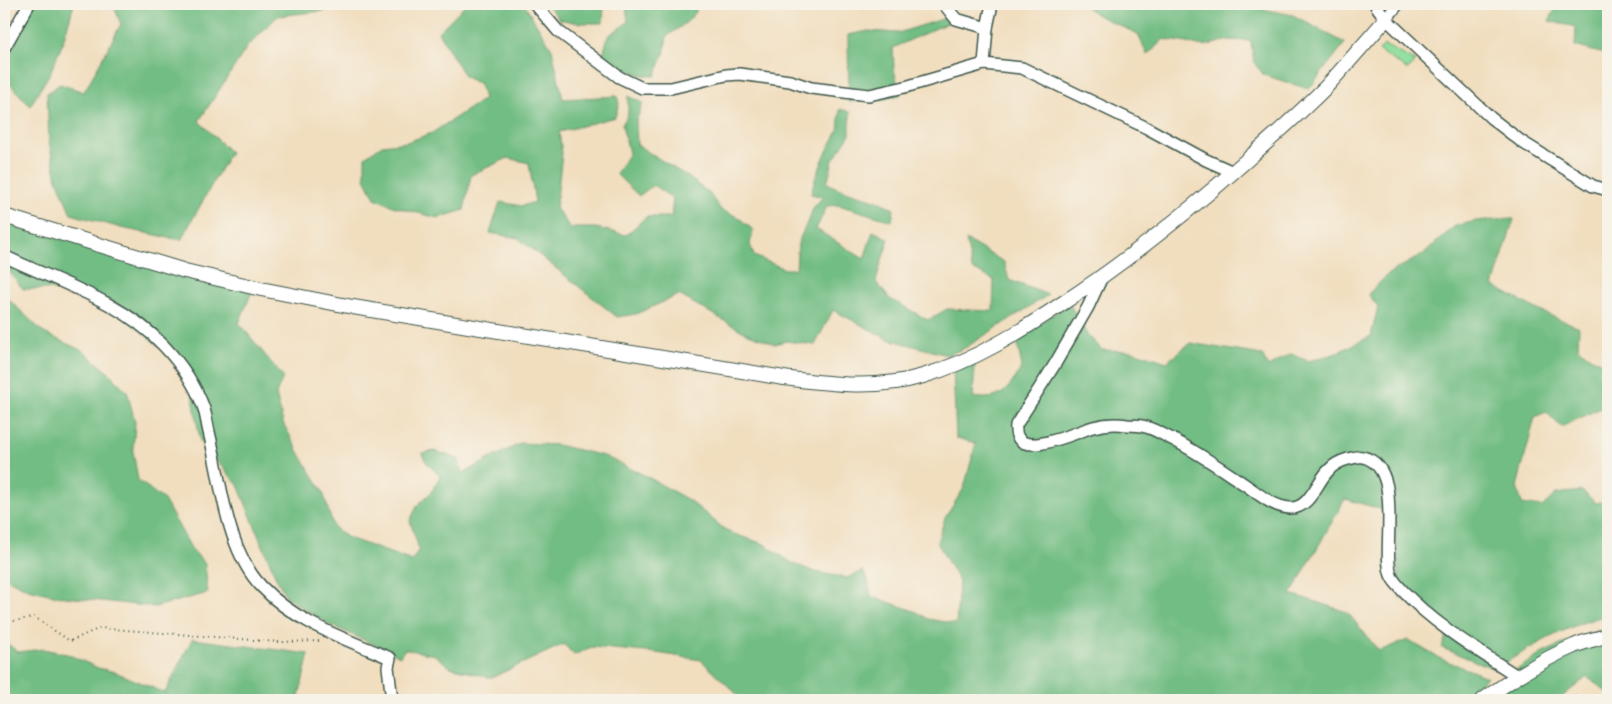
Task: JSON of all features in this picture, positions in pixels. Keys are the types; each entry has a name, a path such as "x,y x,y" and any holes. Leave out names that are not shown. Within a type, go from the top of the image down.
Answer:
{"street":[{"path":"4,48 29,4"},
{"path":"534,4 558,30 619,76 642,88 671,88 726,75 740,74 790,80 810,88 869,95 905,87 984,64 1022,68 1147,128 1206,160 1234,172"},
{"path":"944,4 956,19 987,28"},
{"path":"984,64 987,28 992,4"},
{"path":"1375,4 1386,19 1491,118 1522,142 1594,186 1608,190"},
{"path":"4,216 185,272 353,307 784,378 846,385 882,384 922,377 961,362 1009,338 1101,279 1183,217 1234,172 1325,87 1398,4"},
{"path":"4,256 116,308 164,346 192,383 203,407 228,518 246,566 262,587 288,608 315,625 390,658 388,667 392,700"},
{"path":"1101,279 1088,307 1055,364 1016,425 1015,433 1020,441 1024,443 1042,443 1088,428 1109,424 1145,427 1215,464 1271,502 1283,507 1294,508 1306,501 1324,475 1339,462 1357,457 1372,461 1380,469 1387,488 1390,506 1388,567 1392,578 1432,618 1517,676"},
{"path":"1483,700 1517,676 1576,645 1608,635"}],"path":[{"path":"4,623 34,617 70,641 100,628 279,642 323,641"},
{"path":"1546,700 1576,695 1588,700"}],"green space":[{"path":"28,4 74,4 62,45 50,73 30,106 4,80 4,45"},
{"path":"113,4 337,4 337,7 323,11 278,16 247,47 199,121 230,152 181,240 121,228 71,214 57,179 49,142 47,93 60,84 84,92 121,24"},
{"path":"466,4 524,4 552,49 563,99 617,96 619,104 615,117 559,132 562,153 556,208 570,228 596,228 626,235 646,217 671,217 673,199 653,185 639,196 616,174 629,153 622,125 628,114 628,96 643,103 636,121 637,145 688,177 709,193 721,210 738,217 753,230 750,244 754,256 785,269 796,269 798,243 814,207 823,197 811,194 825,155 838,131 840,109 850,112 850,134 833,160 827,183 878,201 894,209 892,221 838,205 827,206 816,229 864,259 873,231 889,239 876,282 890,299 928,320 947,309 993,311 994,280 972,269 966,240 1004,262 1009,280 1048,295 965,348 947,355 888,339 833,310 815,345 786,341 775,344 746,333 679,295 636,314 617,317 518,238 490,233 500,202 522,206 535,202 529,163 508,158 471,175 464,210 438,218 395,207 375,198 365,178 365,157 382,145 407,142 432,133 484,99 480,84 465,77 438,32"},
{"path":"547,4 604,4 603,23 578,23 559,19"},
{"path":"626,4 698,4 690,19 667,36 664,54 655,76 634,73 603,55 608,36 628,22"},
{"path":"1082,4 1258,4 1267,10 1293,15 1345,43 1309,89 1264,75 1254,63 1251,41 1229,40 1204,46 1164,39 1147,55 1138,34 1097,15"},
{"path":"1558,4 1608,4 1608,36 1604,54 1575,46 1576,27 1549,21"},
{"path":"949,17 956,19 893,48 894,69 900,95 884,99 849,102 848,35 868,31 898,33"},
{"path":"1384,45 1415,61 1408,70 1379,51"},
{"path":"4,215 253,289 239,323 283,377 276,394 283,423 323,492 333,526 346,537 412,561 419,549 410,521 417,506 432,491 440,476 426,462 422,453 435,451 458,459 463,473 521,443 557,445 604,456 648,477 690,501 728,532 764,544 792,563 815,572 848,578 862,571 867,577 871,596 917,612 928,619 956,624 959,582 937,542 945,518 964,488 976,443 956,438 953,367 975,363 973,397 991,398 998,396 1008,388 1022,368 1017,340 1069,303 1086,333 1102,350 1132,351 1167,362 1190,343 1262,355 1268,367 1291,354 1308,361 1334,354 1371,336 1378,307 1368,294 1388,274 1422,255 1455,226 1476,221 1514,219 1493,286 1542,312 1579,327 1578,348 1590,357 1605,364 1608,386 1605,406 1561,427 1546,412 1535,417 1517,487 1522,504 1542,507 1556,494 1582,491 1596,503 1608,501 1608,615 1564,631 1495,669 1442,648 1449,627 1400,597 1391,512 1345,499 1291,594 1347,612 1379,651 1408,640 1439,658 1487,677 1461,700 743,700 701,660 657,653 592,647 574,655 564,644 491,678 450,667 435,655 405,649 400,656 328,624 287,598 277,580 238,485 200,442 189,371 99,296 48,289 23,289 4,265"},
{"path":"4,295 44,333 85,352 127,391 135,422 133,451 138,480 164,500 191,548 205,564 208,593 155,607 57,596 28,589 4,577"},
{"path":"1608,629 1608,693 1587,677 1558,700 1480,700 1499,681 1543,653 1576,638"},
{"path":"192,639 309,654 298,700 4,700 4,641 18,652 43,649 67,654 98,668 115,672 165,693"}]}
